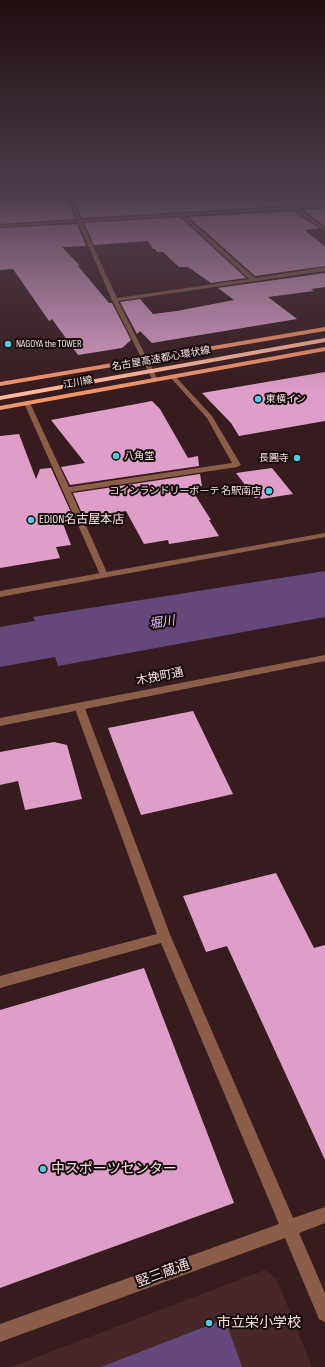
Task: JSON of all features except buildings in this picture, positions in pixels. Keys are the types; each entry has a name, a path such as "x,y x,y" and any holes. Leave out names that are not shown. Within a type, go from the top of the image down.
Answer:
{"highway":[{"name":"名古屋高速都心環状線","path":"0,398 206,360 325,340"},
{"path":"0,391 130,368 206,360"}],"main road":[{"name":"江川線","path":"0,384 325,329"},
{"name":"江川線","path":"0,408 325,349"}],"street":[{"path":"99,264 154,380"},
{"path":"236,264 253,279"},
{"path":"115,300 325,269"},
{"path":"67,490 236,465 210,417 172,376"},
{"path":"27,403 104,575"},
{"path":"0,594 325,535"},
{"name":"木挽町通","path":"0,722 325,658"},
{"path":"79,706 165,937 325,1314"},
{"path":"0,982 165,937"},
{"name":"竪三蔵通","path":"0,1333 325,1215"}],"shaded area":[{"name":"市立栄小学校","path":"265,1270 277,1280 312,1367 11,1367"}],"water":[{"name":"堀川","path":"325,571 325,617 58,666 55,657 0,667 0,627 35,621 33,617"},
{"path":"225,1319 242,1367 101,1367"}],"place":[{"name":"NAGOYA the TOWER","path":"8,344"},
{"name":"東横イン","path":"258,399"},
{"name":"八角堂","path":"116,456"},
{"name":"長圓寺","path":"297,458"},
{"name":"コインランドリーボーテ 名駅南店","path":"269,491"},
{"name":"EDION名古屋本店","path":"31,520"},
{"name":"中スポーツセンター","path":"43,1169"},
{"name":"市立栄小学校","path":"209,1323"}]}
